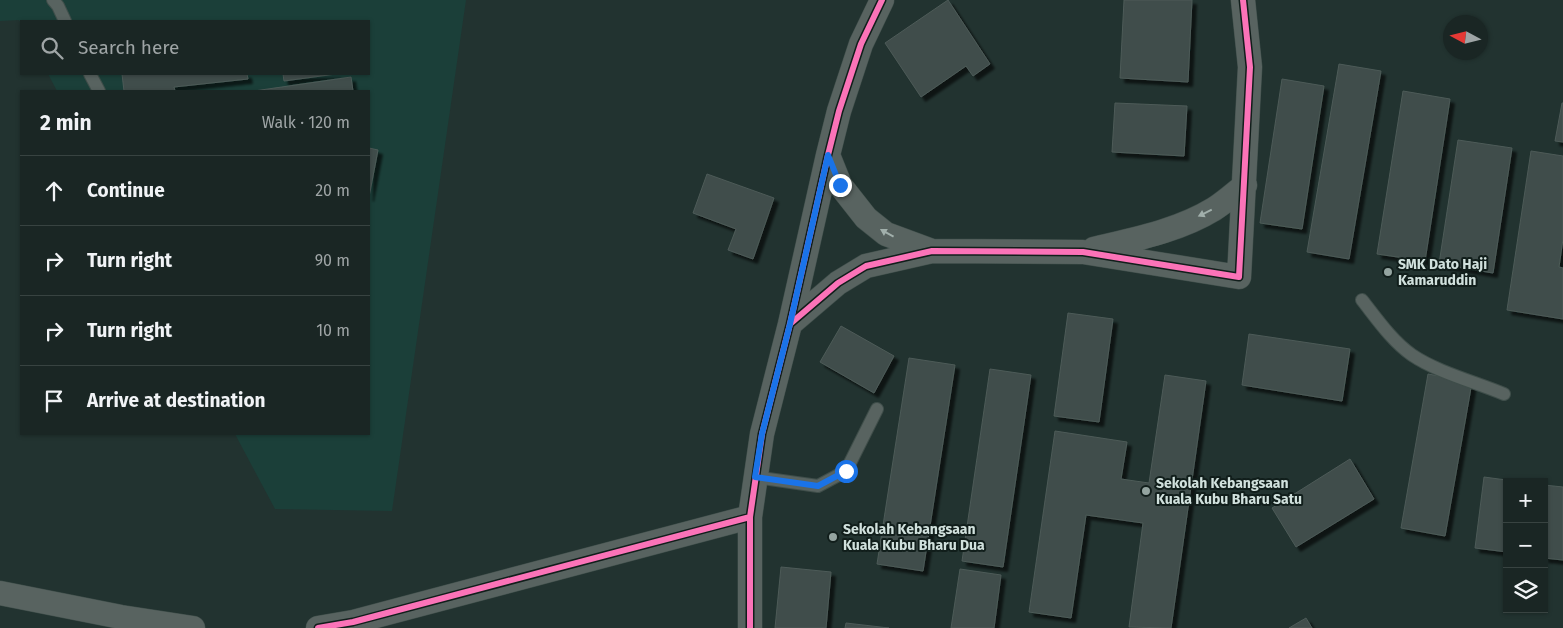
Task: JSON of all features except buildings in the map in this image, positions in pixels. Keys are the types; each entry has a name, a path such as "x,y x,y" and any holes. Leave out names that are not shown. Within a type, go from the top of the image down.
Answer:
{"street":[{"path":"750,628 750,517 762,434 790,324 839,111 861,44 882,0"},
{"path":"790,324 838,282 866,266 932,251 1083,252 1239,277 1250,67 1243,0"},
{"path":"828,155 840,185 866,218 886,234 932,251"},
{"path":"1083,252 1150,236 1180,225 1214,209 1245,185"},
{"path":"318,628 352,622 750,517"},
{"path":"0,593 121,617 193,628"}],"lane":[{"path":"53,0 65,20"},
{"path":"90,75 98,90"},
{"path":"1362,300 1393,338 1412,355 1438,368 1504,394"},
{"path":"755,477 818,486 846,471 877,409"}],"shaded area":[{"path":"0,0 466,0 392,511 275,509 236,435 370,435 370,90 56,90 49,75 370,75 370,20 0,21"}],"cycle path":[{"path":"750,628 750,517 762,434 790,324 839,111 861,44 882,0"},
{"path":"790,324 838,283 866,266 932,251 1083,252 1239,277 1250,67 1243,0"},
{"path":"318,628 353,622 750,517"}],"place":[{"name":"SMK Dato Haji Kamaruddin","path":"1388,272"},
{"name":"Sekolah Kebangsaan Kuala Kubu Bharu Satu","path":"1146,491"},
{"name":"Sekolah Kebangsaan Kuala Kubu Bharu Dua","path":"833,537"}],"route":[{"path":"840,185 828,155 790,324 762,434 755,477 818,486 846,471"}]}
